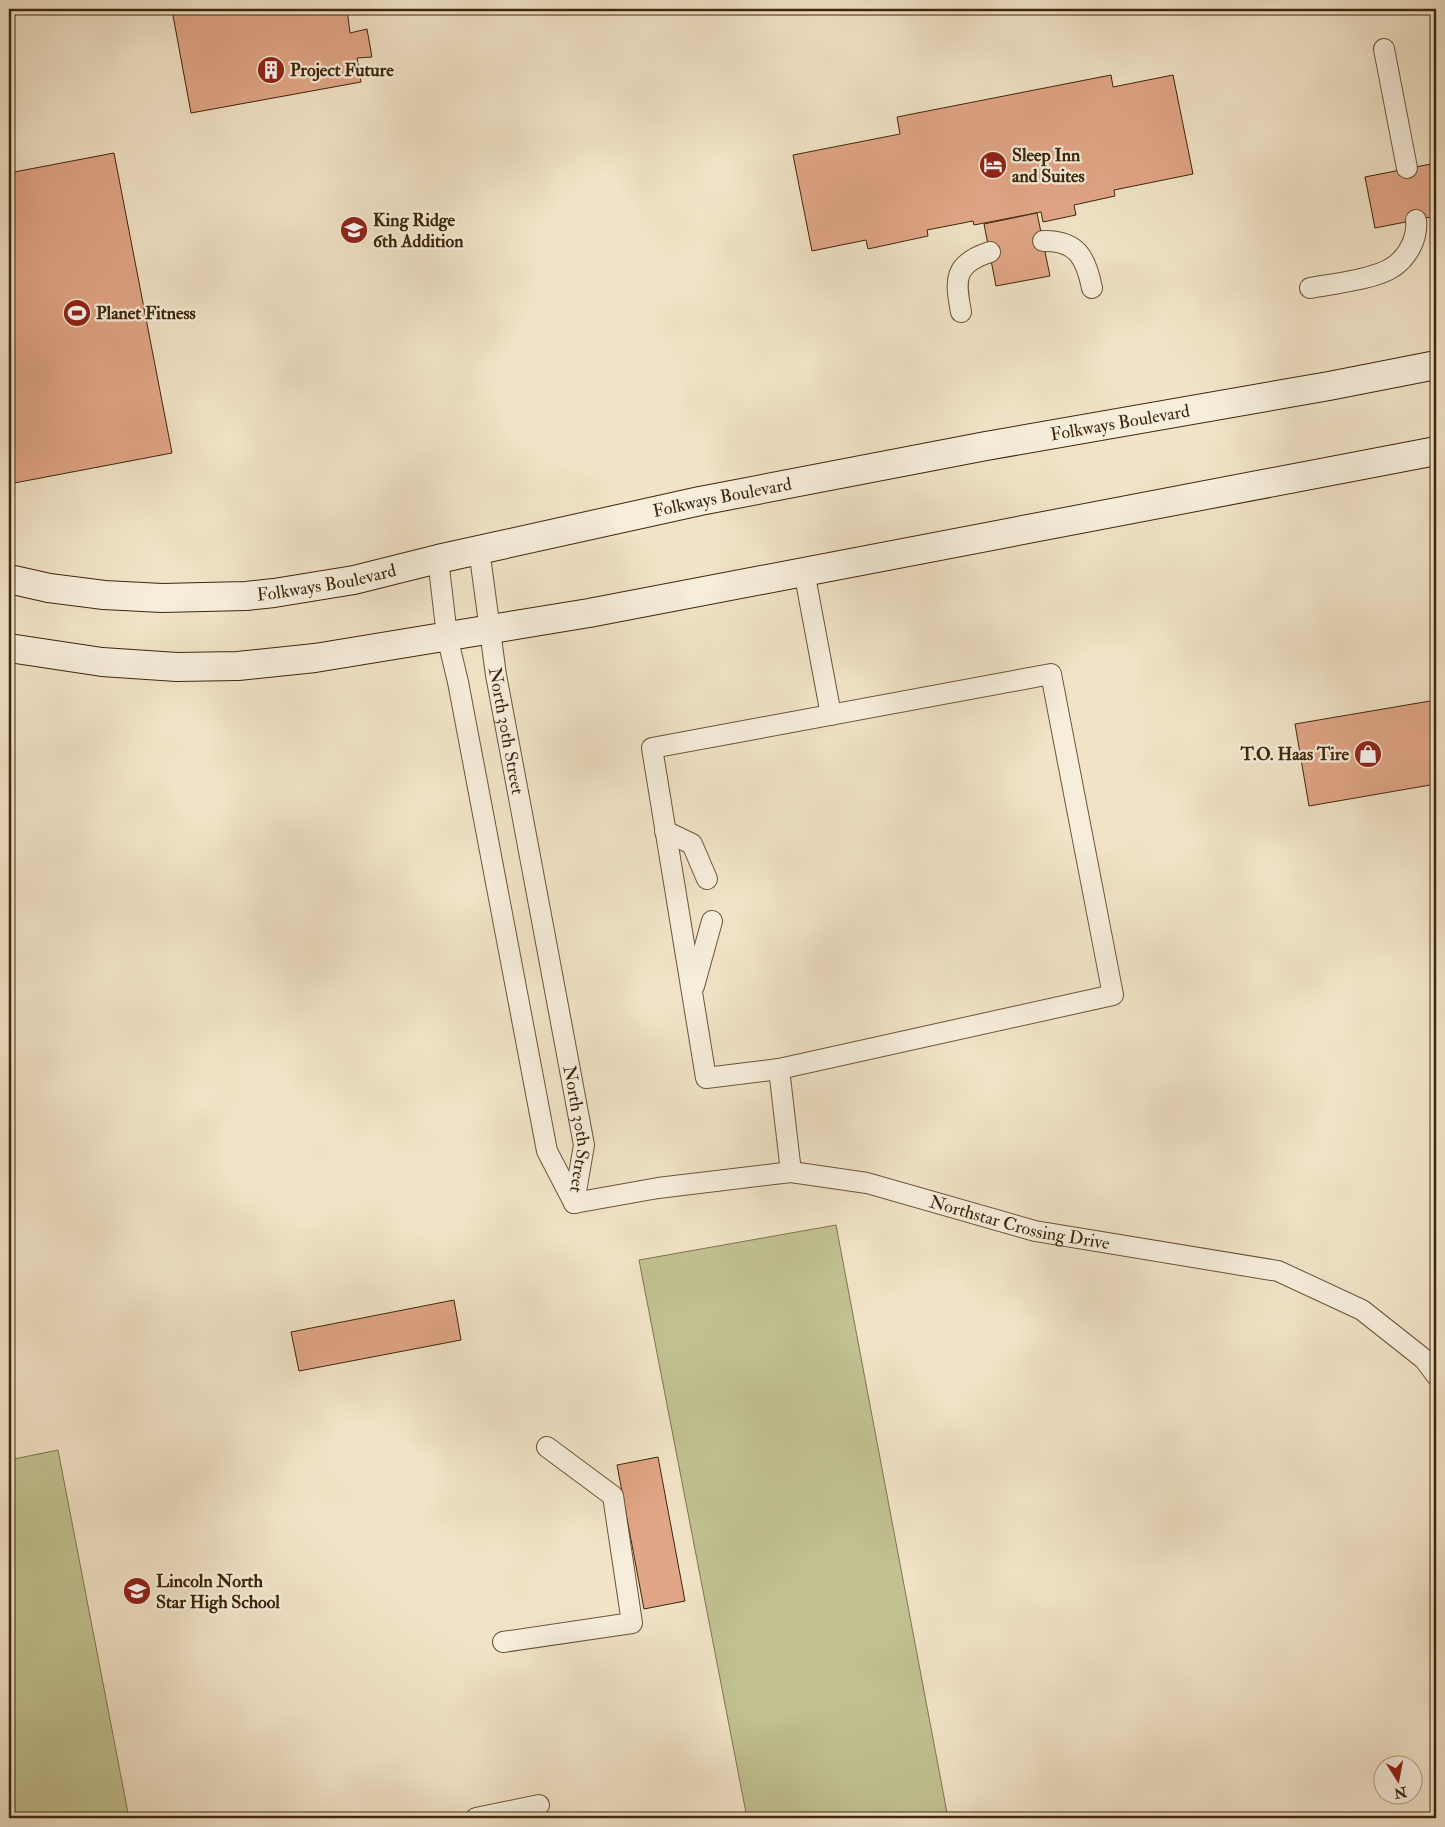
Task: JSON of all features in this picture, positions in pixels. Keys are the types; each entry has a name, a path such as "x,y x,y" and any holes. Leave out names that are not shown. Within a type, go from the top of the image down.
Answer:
{"street":[{"name":"Folkways Boulevard","path":"9,579 49,588 104,595 162,598 246,596 354,580 438,559 738,494 977,448 1329,386 1436,365"},
{"path":"9,648 65,658 135,665 222,667 315,658 490,630 1436,451"}],"lane":[{"path":"1384,49 1407,168"},
{"path":"1310,288 1378,274 1394,267 1410,248 1416,234 1416,220"},
{"path":"1043,241 1060,243 1081,256 1087,265 1092,288"},
{"path":"962,312 957,285 959,274 972,260 990,252"},
{"name":"North 30th Street","path":"479,550 498,684 584,1146 574,1203"},
{"name":"North 30th Street","path":"438,559 447,636 458,682 547,1151 574,1203"},
{"path":"804,571 831,715"},
{"path":"1051,674 1113,995 780,1069 706,1078 665,831 652,748 1051,674"},
{"path":"665,831 692,844 707,879"},
{"path":"692,994 712,920"},
{"path":"780,1069 791,1172"},
{"name":"Northstar Crossing Drive","path":"574,1203 658,1188 791,1172 867,1182 1035,1231 1278,1270 1362,1310 1424,1360 1436,1375"},
{"path":"503,1642 632,1622 614,1496 546,1447"},
{"path":"476,1818 540,1805"}],"green space":[{"path":"836,1225 948,1818 747,1818 639,1260"},
{"path":"58,1450 129,1818 9,1818 9,1460"}],"building":[{"name":"Project Future","path":"347,9 350,33 367,29 372,57 357,58 361,82 191,113 172,10"},
{"name":"Sleep Inn and Suites","path":"1111,75 1113,87 1173,75 1193,174 1114,190 1115,196 1074,205 1076,215 1043,222 1041,212 974,225 973,221 927,230 928,236 868,249 866,240 812,251 793,155 900,134 897,117"},
{"name":"Planet Fitness","path":"114,153 172,453 9,484 9,173"},
{"path":"1436,163 1436,216 1375,228 1365,177"},
{"path":"1037,213 1050,276 996,286 984,224"},
{"name":"T.O. Haas Tire","path":"1436,700 1436,784 1309,806 1295,724"},
{"path":"454,1300 461,1340 299,1371 291,1332"},
{"path":"658,1457 685,1601 644,1609 617,1465"}],"place":[{"name":"Project Future","path":"271,70"},
{"name":"Sleep Inn and Suites","path":"993,165"},
{"name":"King Ridge 6th Addition","path":"354,230"},
{"name":"Planet Fitness","path":"77,313"},
{"name":"T.O. Haas Tire","path":"1368,754"},
{"name":"Lincoln North Star High School","path":"137,1591"}]}
